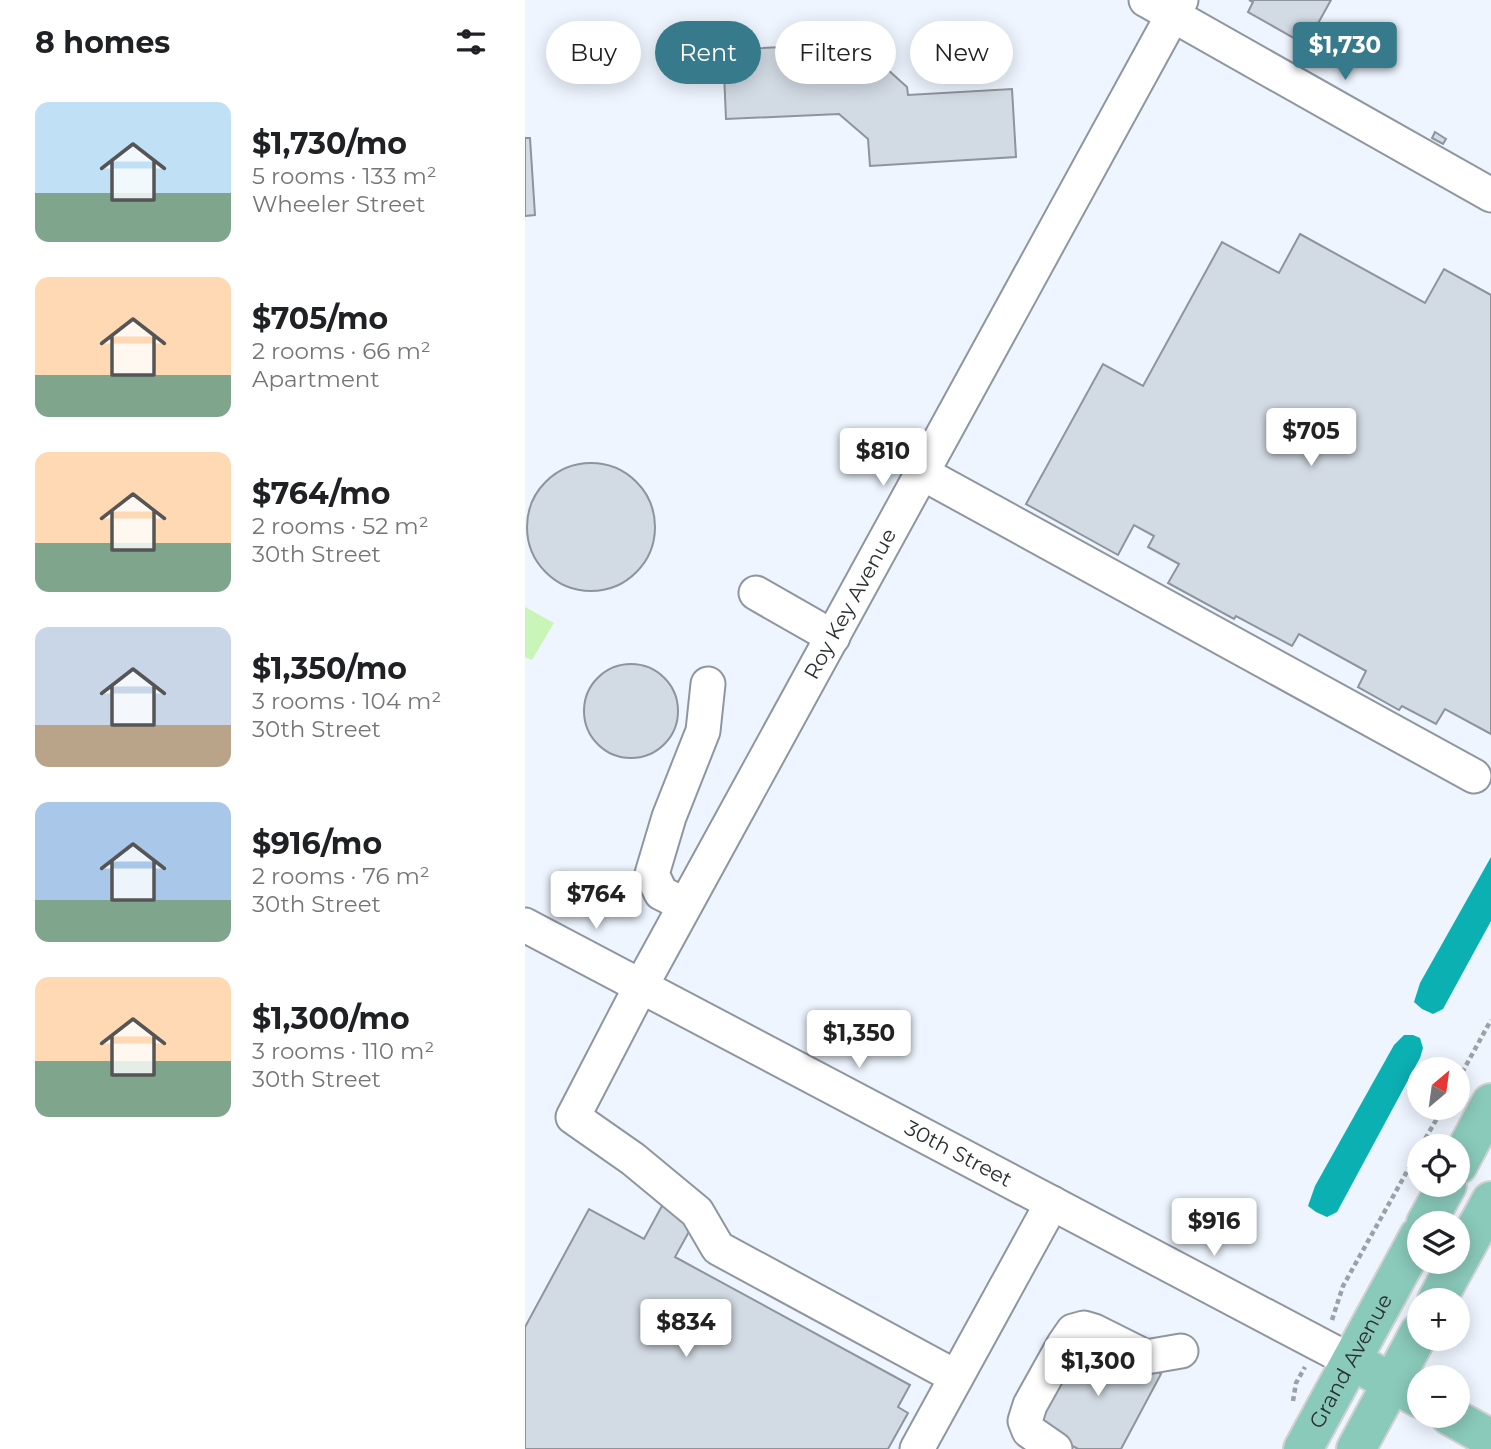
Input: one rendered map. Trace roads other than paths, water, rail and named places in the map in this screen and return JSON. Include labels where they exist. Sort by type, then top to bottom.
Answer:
[{"type":"main road","points":[[1470,1142],[1491,1103]]},
{"type":"main road","points":[[1443,1288],[1491,1200]]},
{"type":"main road","name":"Grand Avenue","points":[[1303,1449],[1407,1258]]},
{"type":"main road","points":[[1356,1449],[1406,1391],[1415,1351]]},
{"type":"main road","name":"30th Street","points":[[1351,1361],[1406,1391]]},
{"type":"main road","points":[[1470,1427],[1491,1439]]},
{"type":"street","points":[[1166,5],[1491,195]]},
{"type":"street","name":"Roy Key Avenue","points":[[957,1377],[718,1248],[697,1212],[633,1159],[573,1117],[641,986],[922,473],[1166,5]]},
{"type":"street","points":[[922,473],[1474,776]]},
{"type":"street","points":[[756,593],[833,637]]},
{"type":"street","points":[[685,905],[661,893],[652,874],[669,817],[703,731],[708,684]]},
{"type":"street","name":"30th Street","points":[[525,925],[1351,1361]]},
{"type":"street","points":[[917,1449],[1052,1203]]},
{"type":"street","points":[[1055,1449],[1028,1431],[1025,1421],[1030,1405],[1073,1331],[1084,1328],[1094,1331],[1146,1357],[1181,1351]]},
{"type":"water","points":[[1491,857],[1491,921],[1443,1009],[1433,1014],[1414,1002],[1420,983]]},
{"type":"water","points":[[1404,1035],[1413,1035],[1420,1038],[1423,1048],[1420,1057],[1407,1057],[1407,1082],[1337,1212],[1327,1217],[1308,1206],[1315,1186],[1394,1045]]}]
